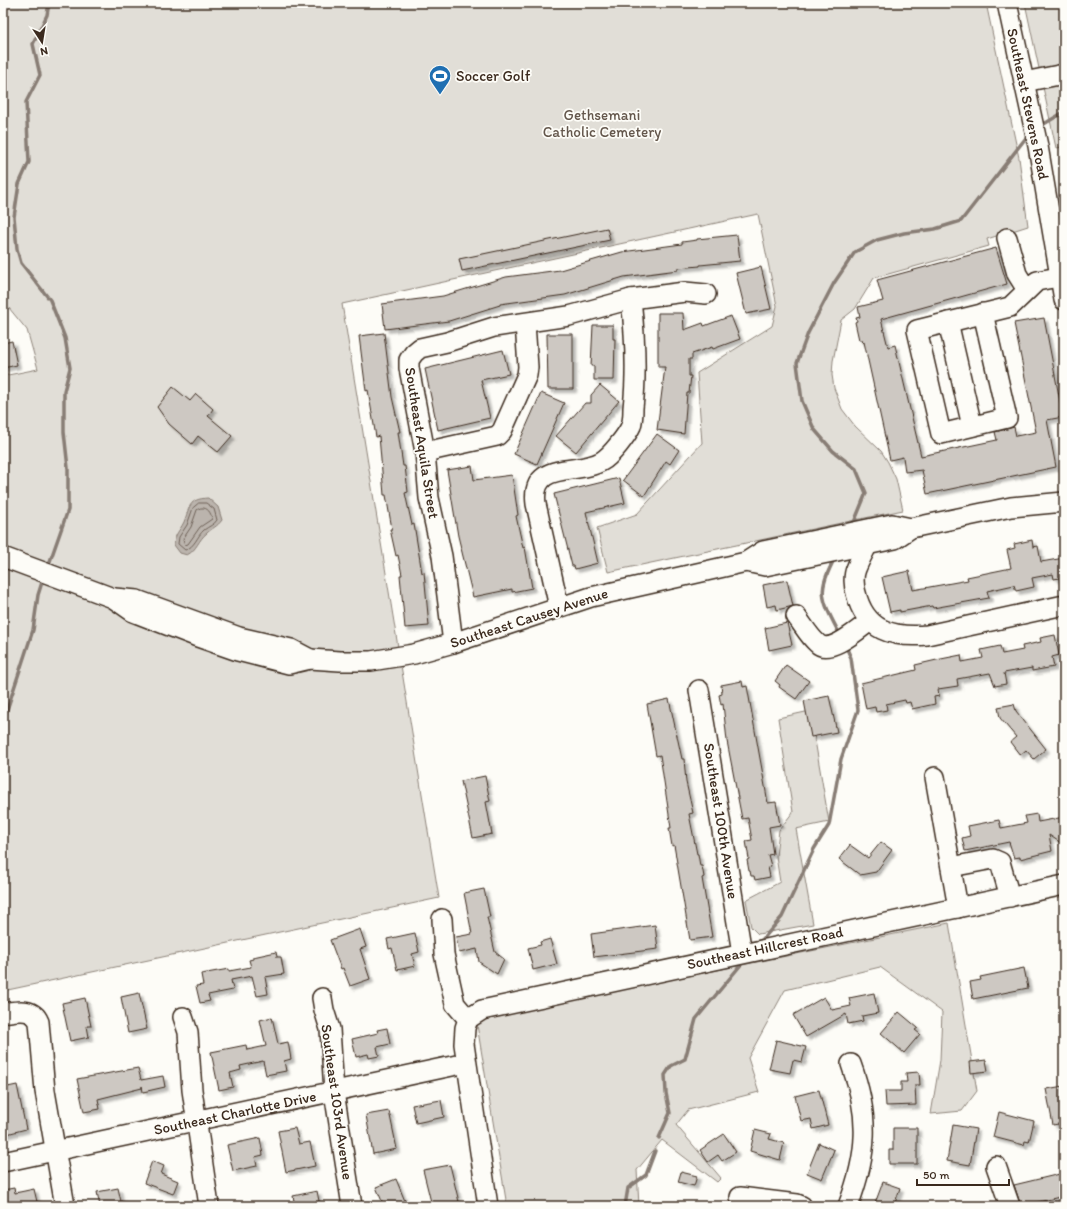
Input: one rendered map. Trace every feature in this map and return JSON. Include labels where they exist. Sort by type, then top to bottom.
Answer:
[{"type":"street","name":"Southeast Stevens Road","points":[[1007,3],[1039,152],[1058,223],[1064,300]]},
{"type":"street","points":[[1024,82],[1064,74]]},
{"type":"street","points":[[1007,238],[1017,274],[1027,290]]},
{"type":"street","points":[[983,313],[1007,418],[941,434],[917,330],[983,313],[1010,307],[1037,281],[1062,276]]},
{"type":"street","name":"Southeast Aquila Street","points":[[453,643],[442,556],[429,498],[425,452],[409,368],[409,360],[414,353],[426,345],[447,342],[494,327],[570,316],[631,299],[685,292],[706,294]]},
{"type":"street","points":[[559,607],[536,504],[536,488],[539,481],[551,474],[603,461],[614,450],[630,426],[636,387],[631,299]]},
{"type":"street","points":[[948,322],[972,426]]},
{"type":"street","points":[[425,452],[490,439],[502,431],[527,375],[528,367],[525,323]]},
{"type":"street","name":"Southeast Causey Avenue","points":[[8,559],[113,598],[133,612],[238,651],[289,664],[310,659],[340,661],[371,660],[414,654],[453,643],[559,607],[622,589],[746,562],[763,551],[813,541],[895,539],[911,528],[1010,507],[1064,502]]},
{"type":"street","points":[[864,540],[855,570],[854,587],[858,602],[863,613],[870,621],[889,633],[908,637],[927,635],[1064,605]]},
{"type":"street","name":"Southeast Causey Avenue","points":[[746,562],[765,566],[802,558],[864,540]]},
{"type":"street","points":[[796,616],[818,645],[826,648],[835,646],[870,621]]},
{"type":"street","name":"Southeast 100th Avenue","points":[[699,690],[742,953]]},
{"type":"street","points":[[935,777],[958,908]]},
{"type":"street","points":[[951,867],[993,859],[1000,862],[1010,897]]},
{"type":"street","name":"Southeast Hillcrest Road","points":[[468,1019],[482,1010],[742,953],[1064,886]]},
{"type":"street","points":[[442,919],[444,954],[455,1004],[468,1019],[465,1028],[464,1044],[466,1063],[488,1206]]},
{"type":"street","name":"Southeast 103rd Avenue","points":[[322,998],[330,1029],[334,1092],[352,1206]]},
{"type":"street","points":[[3,1013],[23,1011],[32,1012],[37,1017],[39,1022],[45,1091],[65,1206]]},
{"type":"street","points":[[183,1017],[188,1032],[192,1090],[209,1206]]},
{"type":"street","name":"Southeast Charlotte Drive","points":[[3,1162],[55,1150],[197,1122],[466,1063]]},
{"type":"street","points":[[848,1206],[859,1177],[864,1155],[865,1131],[862,1101],[851,1064]]},
{"type":"street","points":[[996,1166],[1010,1206]]},
{"type":"street","points":[[740,1197],[797,1204],[802,1206]]},
{"type":"green space","name":"Gethsemani Catholic Cemetery","points":[[3,3],[986,3],[1019,158],[1028,226],[987,239],[989,246],[874,278],[855,309],[841,320],[833,361],[832,375],[834,388],[842,409],[855,426],[881,451],[888,462],[896,479],[903,510],[608,572],[597,528],[637,514],[702,443],[697,373],[772,326],[777,306],[758,214],[342,304],[439,898],[3,991],[3,376],[38,369],[27,330],[9,308],[3,308]]},
{"type":"green space","points":[[1025,3],[1064,3],[1064,147],[1056,148]]},
{"type":"green space","points":[[810,711],[829,822],[796,829],[813,924],[758,934],[751,927],[746,900],[780,882],[776,856],[779,830],[793,812],[778,718]]},
{"type":"green space","points":[[949,923],[977,1091],[962,1111],[931,1114],[940,1060],[942,1012],[880,967],[785,990],[748,1058],[759,1092],[688,1110],[676,1125],[721,1178],[717,1182],[662,1140],[637,1170],[639,1206],[507,1206],[476,1019]]},
{"type":"water","points":[[208,498],[218,507],[222,520],[204,536],[190,553],[187,555],[180,553],[174,545],[176,535],[184,522],[189,508],[193,502]]},
{"type":"building","points":[[607,228],[610,240],[462,271],[459,259]]},
{"type":"building","points":[[737,235],[740,261],[678,268],[678,270],[624,277],[565,295],[500,304],[449,321],[385,329],[382,304],[443,296],[506,277],[560,270],[622,252],[682,244],[682,242],[697,239]]},
{"type":"building","points":[[996,248],[1007,284],[881,319],[888,347],[895,345],[921,456],[997,440],[995,432],[1014,427],[1016,436],[1036,432],[1014,323],[1044,318],[1063,417],[1047,420],[1056,467],[927,494],[922,470],[905,472],[903,457],[890,460],[864,342],[863,343],[862,340],[859,340],[855,322],[857,321],[856,318],[860,317],[858,307],[883,301],[877,280]]},
{"type":"building","points":[[761,267],[771,309],[746,314],[736,273]]},
{"type":"building","points":[[658,313],[683,313],[684,330],[703,323],[704,326],[731,316],[740,339],[713,349],[712,347],[692,354],[692,359],[689,359],[689,376],[691,376],[689,393],[687,393],[684,434],[657,430],[665,367],[658,367]]},
{"type":"building","points":[[593,325],[613,325],[613,339],[615,339],[614,380],[594,380],[594,366],[591,366]]},
{"type":"building","points":[[384,333],[392,397],[400,432],[398,432],[403,466],[405,466],[408,492],[405,493],[412,525],[414,524],[422,573],[424,572],[429,626],[405,628],[400,575],[402,575],[390,529],[392,529],[386,495],[384,495],[379,436],[376,437],[368,390],[366,391],[359,336]]},
{"type":"building","points":[[547,334],[573,334],[573,389],[548,389]]},
{"type":"building","points":[[12,341],[17,365],[3,368],[3,343]]},
{"type":"building","points":[[503,350],[509,374],[481,380],[490,418],[438,430],[425,369]]},
{"type":"building","points":[[600,385],[619,401],[576,452],[556,436],[585,403],[591,403],[591,395]]},
{"type":"building","points":[[173,387],[190,401],[196,394],[213,409],[208,416],[232,436],[218,452],[198,436],[192,444],[169,424],[157,407]]},
{"type":"building","points":[[541,393],[564,403],[537,464],[514,454]]},
{"type":"building","points":[[657,434],[679,450],[670,464],[666,461],[644,496],[623,480]]},
{"type":"building","points":[[472,466],[474,480],[512,475],[518,515],[516,516],[523,548],[525,547],[532,588],[512,592],[512,589],[473,597],[458,536],[447,470]]},
{"type":"building","points":[[619,478],[625,503],[586,512],[598,563],[575,569],[574,566],[572,566],[554,494]]},
{"type":"building","points":[[1032,540],[1033,547],[1038,546],[1041,562],[1064,558],[1064,577],[1054,579],[1053,574],[1032,578],[1034,587],[1016,591],[1014,585],[987,591],[989,598],[933,608],[932,606],[900,612],[900,610],[890,612],[882,577],[909,571],[913,590],[968,580],[967,577],[1011,568],[1007,550],[1015,548],[1014,544]]},
{"type":"building","points":[[787,580],[793,606],[777,610],[776,605],[767,607],[763,585]]},
{"type":"building","points":[[787,623],[792,645],[769,650],[765,628]]},
{"type":"building","points":[[1055,635],[1059,655],[1052,657],[1054,667],[1032,671],[1032,668],[1004,673],[1006,684],[995,686],[990,673],[957,679],[958,686],[938,689],[939,696],[934,697],[935,704],[912,709],[910,702],[906,703],[905,700],[886,704],[887,710],[876,712],[875,707],[866,709],[861,683],[916,670],[915,665],[941,659],[961,655],[962,662],[983,658],[981,650],[1000,646],[1002,654],[1023,650],[1022,646],[1041,642],[1040,638]]},
{"type":"building","points":[[786,665],[809,681],[796,699],[779,687],[780,685],[775,681]]},
{"type":"building","points":[[742,681],[743,687],[747,686],[768,803],[776,802],[780,825],[769,827],[773,854],[768,855],[771,866],[768,867],[770,877],[755,880],[754,876],[751,876],[749,871],[747,860],[749,859],[746,841],[752,840],[748,818],[742,819],[727,741],[723,704],[721,705],[719,695],[722,694],[721,685]]},
{"type":"building","points":[[829,696],[837,732],[811,737],[804,701]]},
{"type":"building","points":[[669,699],[682,759],[684,759],[686,782],[693,813],[689,814],[700,866],[702,866],[704,877],[702,878],[712,937],[690,940],[674,845],[672,846],[669,828],[671,828],[660,755],[656,756],[647,704]]},
{"type":"building","points":[[1014,704],[1016,711],[1046,749],[1034,759],[1026,750],[1020,755],[1010,742],[1016,737],[1000,718],[998,707]]},
{"type":"building","points":[[485,776],[490,801],[486,802],[492,834],[473,838],[461,781]]},
{"type":"building","points":[[1037,814],[1038,822],[1064,817],[1064,845],[1049,835],[1052,851],[1020,859],[1020,857],[1014,858],[1009,842],[965,851],[962,838],[970,836],[968,826],[999,820],[1001,828],[1027,823],[1025,816]]},
{"type":"building","points":[[881,842],[892,850],[876,872],[860,875],[839,859],[850,845],[868,858]]},
{"type":"building","points":[[484,889],[490,917],[487,917],[495,952],[504,959],[497,974],[479,962],[477,949],[459,953],[456,937],[472,934],[464,893]]},
{"type":"building","points":[[655,925],[658,949],[594,957],[591,934]]},
{"type":"building","points":[[360,929],[366,947],[360,949],[370,979],[350,986],[343,968],[341,969],[330,940]]},
{"type":"building","points":[[415,933],[419,952],[412,954],[415,966],[397,970],[392,948],[389,949],[387,939]]},
{"type":"building","points":[[550,939],[557,964],[533,970],[528,948],[541,945],[540,942]]},
{"type":"building","points":[[276,952],[277,957],[281,957],[284,974],[265,977],[268,994],[257,996],[252,976],[231,980],[233,990],[208,995],[210,1001],[200,1003],[196,986],[203,985],[201,974],[251,967],[249,960],[253,959],[253,957]]},
{"type":"building","points":[[1024,968],[1028,988],[973,999],[970,982],[981,980],[980,977]]},
{"type":"building","points":[[139,993],[147,1029],[128,1033],[121,997]]},
{"type":"building","points":[[874,993],[878,1013],[862,1016],[863,1021],[848,1024],[846,1014],[806,1037],[793,1015],[824,997],[832,1010],[851,1006],[849,998]]},
{"type":"building","points":[[85,998],[91,1026],[87,1026],[89,1037],[70,1041],[62,1003]]},
{"type":"building","points":[[899,1012],[918,1028],[915,1030],[920,1034],[904,1053],[881,1033]]},
{"type":"building","points":[[272,1017],[278,1044],[288,1042],[291,1059],[284,1061],[286,1071],[266,1075],[263,1061],[240,1066],[241,1070],[230,1073],[233,1087],[219,1090],[211,1052],[246,1045],[247,1050],[266,1046],[260,1020]]},
{"type":"building","points":[[387,1028],[390,1044],[377,1047],[379,1056],[369,1058],[368,1054],[356,1057],[352,1039],[378,1033],[377,1030]]},
{"type":"building","points":[[776,1040],[806,1047],[802,1062],[793,1060],[790,1073],[769,1069]]},
{"type":"building","points":[[986,1060],[988,1071],[971,1073],[970,1062]]},
{"type":"building","points":[[138,1068],[141,1080],[163,1076],[165,1087],[143,1092],[142,1086],[142,1088],[98,1099],[100,1109],[84,1112],[77,1079]]},
{"type":"building","points":[[919,1072],[920,1085],[915,1085],[916,1105],[886,1106],[885,1091],[901,1091],[901,1082],[907,1082],[906,1073]]},
{"type":"building","points":[[17,1085],[26,1129],[3,1135],[3,1088]]},
{"type":"building","points":[[1064,1086],[1064,1123],[1053,1125],[1046,1089]]},
{"type":"building","points":[[819,1090],[828,1125],[813,1129],[811,1119],[801,1121],[795,1096]]},
{"type":"building","points":[[441,1100],[444,1117],[416,1123],[412,1105]]},
{"type":"building","points":[[389,1111],[397,1149],[373,1154],[366,1115]]},
{"type":"building","points":[[999,1112],[1034,1121],[1029,1142],[1025,1141],[1024,1145],[993,1137]]},
{"type":"building","points":[[953,1125],[976,1129],[970,1165],[947,1161]]},
{"type":"building","points":[[295,1128],[299,1144],[310,1142],[315,1166],[286,1172],[278,1131]]},
{"type":"building","points":[[893,1128],[917,1128],[917,1164],[889,1164],[889,1150],[893,1150]]},
{"type":"building","points":[[755,1130],[771,1134],[769,1139],[784,1143],[780,1160],[750,1151]]},
{"type":"building","points":[[724,1134],[736,1152],[722,1161],[718,1155],[708,1162],[700,1150]]},
{"type":"building","points":[[260,1138],[263,1155],[255,1157],[257,1166],[233,1171],[227,1145]]},
{"type":"building","points":[[819,1143],[834,1150],[822,1179],[807,1173]]},
{"type":"building","points":[[152,1161],[164,1166],[161,1174],[178,1181],[173,1194],[144,1183]]},
{"type":"building","points":[[450,1165],[459,1202],[452,1203],[453,1206],[432,1206],[423,1170]]},
{"type":"building","points":[[681,1172],[697,1176],[694,1186],[678,1182]]},
{"type":"building","points":[[1064,1173],[1064,1196],[1021,1206],[1014,1185]]},
{"type":"building","points":[[396,1179],[407,1206],[384,1206],[376,1187]]},
{"type":"building","points":[[883,1182],[900,1188],[894,1206],[874,1206]]},
{"type":"building","points":[[14,1188],[15,1193],[34,1189],[38,1206],[3,1206],[3,1190]]},
{"type":"building","points":[[118,1188],[122,1206],[100,1206],[97,1192]]},
{"type":"building","points":[[317,1191],[320,1206],[295,1206],[293,1196]]},
{"type":"waterway","points":[[48,567],[68,510],[68,468],[64,432],[64,391],[70,368],[65,338],[50,300],[21,263],[17,249],[14,217],[19,184],[29,162],[26,102],[40,75],[33,44],[47,15],[49,3]]},
{"type":"waterway","points":[[1044,124],[1064,112]]},
{"type":"waterway","points":[[853,525],[866,493],[856,469],[833,451],[814,429],[802,401],[797,363],[808,333],[834,283],[855,252],[877,240],[904,233],[935,229],[961,221],[1025,139]]},
{"type":"waterway","points":[[835,558],[825,579],[823,594],[828,610],[838,631]]},
{"type":"waterway","points":[[3,722],[33,630],[38,595],[43,579]]},
{"type":"waterway","points":[[762,940],[782,917],[814,849],[829,825],[841,759],[858,710],[851,658],[847,649]]},
{"type":"waterway","points":[[659,1138],[670,1113],[666,1093],[665,1075],[671,1066],[685,1059],[696,1019],[744,961]]},
{"type":"waterway","points":[[625,1206],[628,1188],[646,1175],[655,1151]]},
{"type":"place","name":"Soccer Golf","points":[[440,96]]}]
